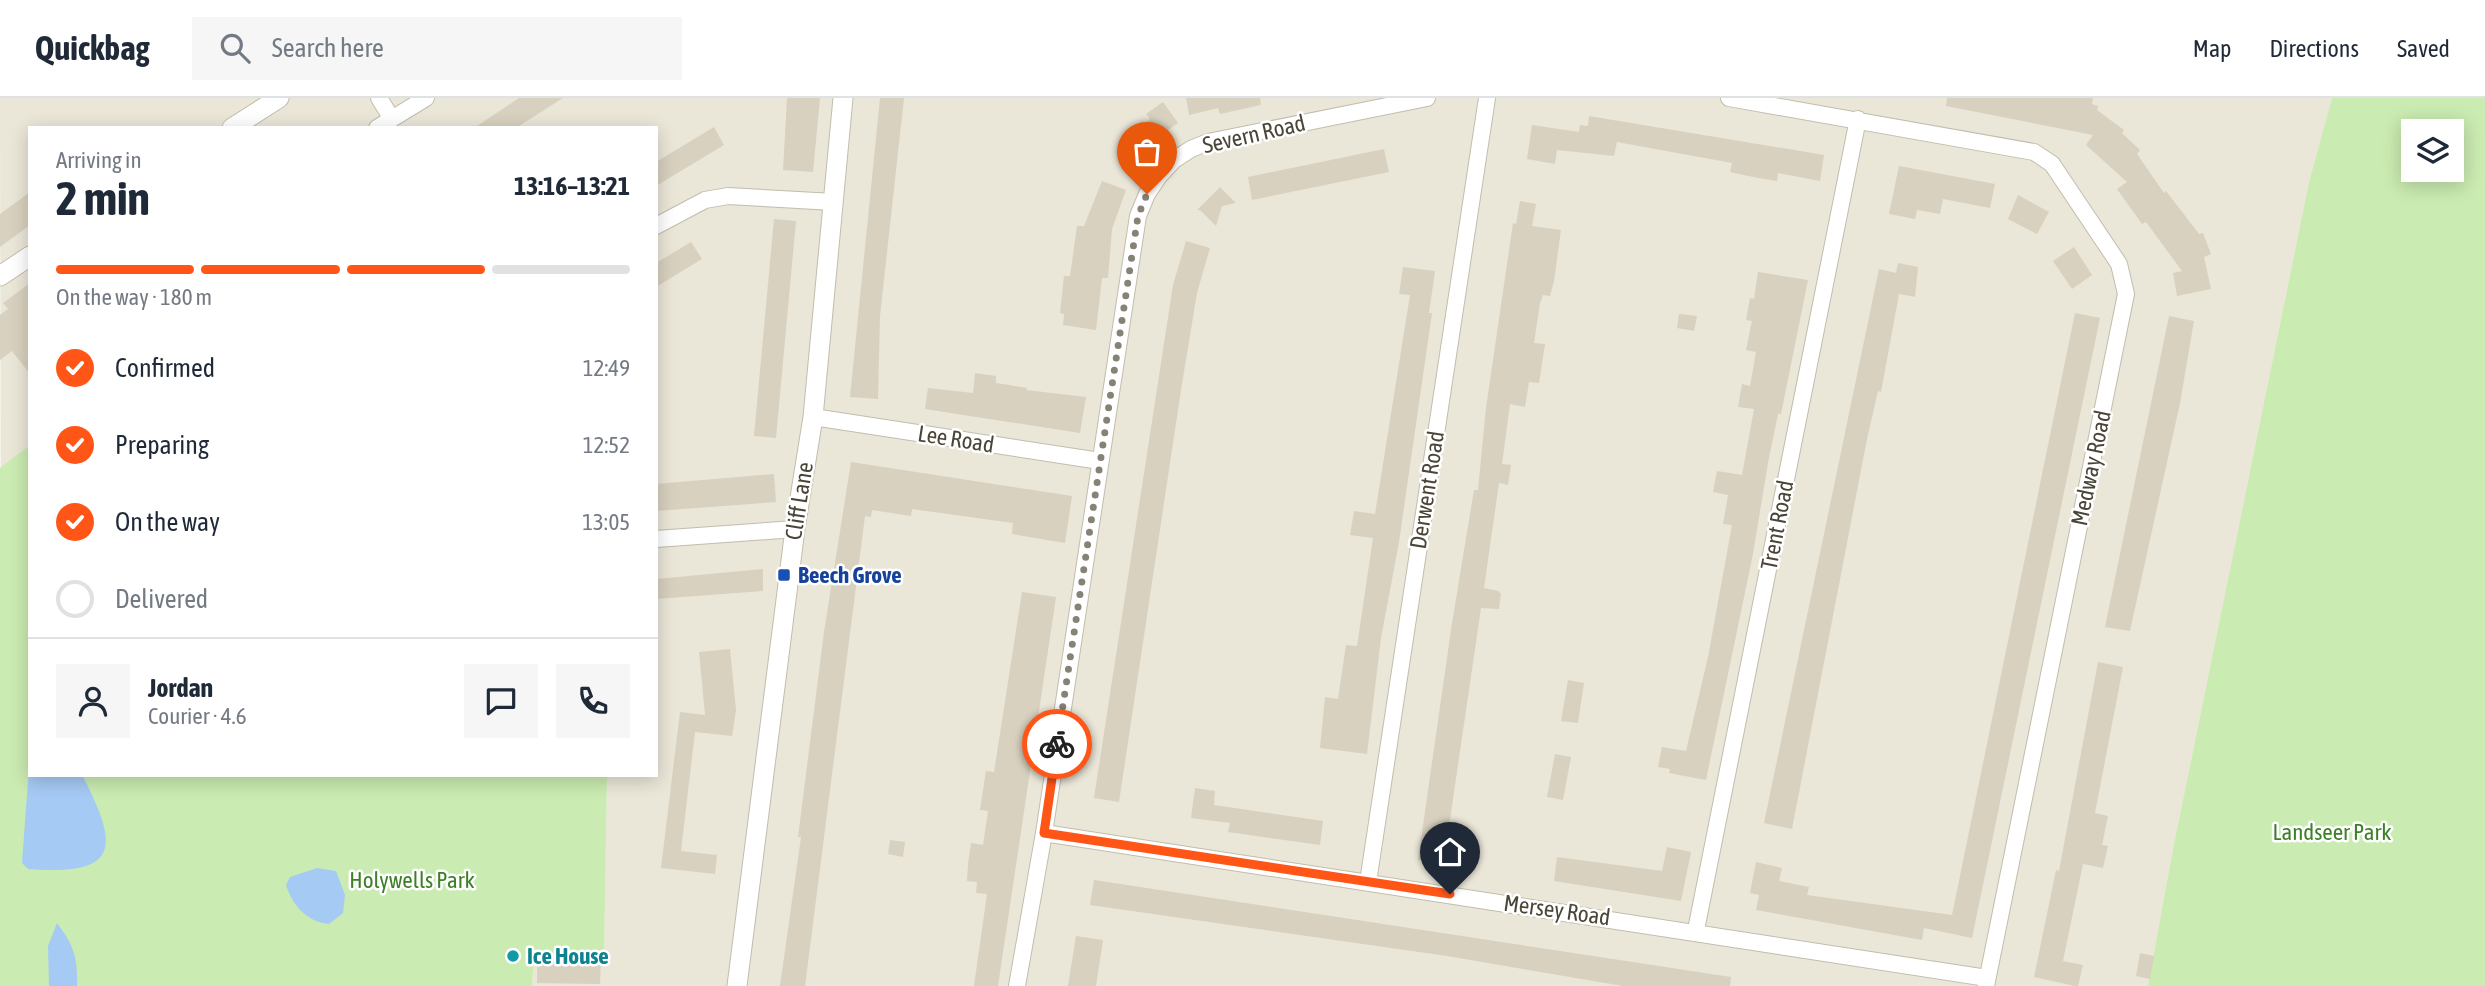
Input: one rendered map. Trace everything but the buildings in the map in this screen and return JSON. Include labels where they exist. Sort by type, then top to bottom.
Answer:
[{"type":"street","points":[[235,126],[279,98]]},
{"type":"street","points":[[379,98],[385,123],[426,98]]},
{"type":"street","name":"Cliff Lane","points":[[737,986],[794,529],[813,417],[843,98]]},
{"type":"street","name":"Severn Road","points":[[1017,986],[1044,833],[1138,216],[1147,194],[1174,160],[1208,142],[1427,98]]},
{"type":"street","name":"Derwent Road","points":[[1368,883],[1487,98]]},
{"type":"street","points":[[1729,98],[1858,119]]},
{"type":"street","name":"Trent Road","points":[[1696,930],[1858,119]]},
{"type":"street","name":"Medway Road","points":[[1858,119],[2034,152],[2052,164],[2119,264],[2125,280],[2126,294],[1986,982]]},
{"type":"street","points":[[658,225],[705,200],[728,197],[834,202]]},
{"type":"street","points":[[0,276],[28,257]]},
{"type":"street","name":"Lee Road","points":[[813,417],[1100,460]]},
{"type":"street","points":[[658,539],[794,529]]},
{"type":"street","name":"Mersey Road","points":[[1044,833],[1696,930],[1986,982]]},
{"type":"shaded area","points":[[0,98],[2332,98],[2309,182],[2172,854],[2148,986],[532,986],[534,954],[604,953],[607,777],[658,777],[658,126],[28,126],[28,447],[1,469]]},
{"type":"green space","name":"Landseer Park","points":[[2332,98],[2485,98],[2485,986],[2148,986],[2172,854],[2309,182]]},
{"type":"green space","name":"Holywells Park","points":[[28,447],[28,777],[607,777],[604,953],[534,954],[532,986],[0,986],[0,468]]},
{"type":"water","points":[[28,777],[83,777],[103,822],[106,839],[103,852],[95,862],[80,868],[28,869],[22,863]]},
{"type":"water","points":[[317,868],[336,871],[345,895],[343,913],[329,924],[314,920],[301,911],[286,885],[290,877]]},
{"type":"water","points":[[57,923],[74,953],[77,986],[49,986],[48,946]]},
{"type":"way so far","points":[[1057,744],[1138,216],[1147,194]]},
{"type":"place","name":"Beech Grove","points":[[784,575]]},
{"type":"place","name":"Ice House","points":[[513,956]]},
{"type":"route","points":[[1057,744],[1044,833],[1450,894]]}]
